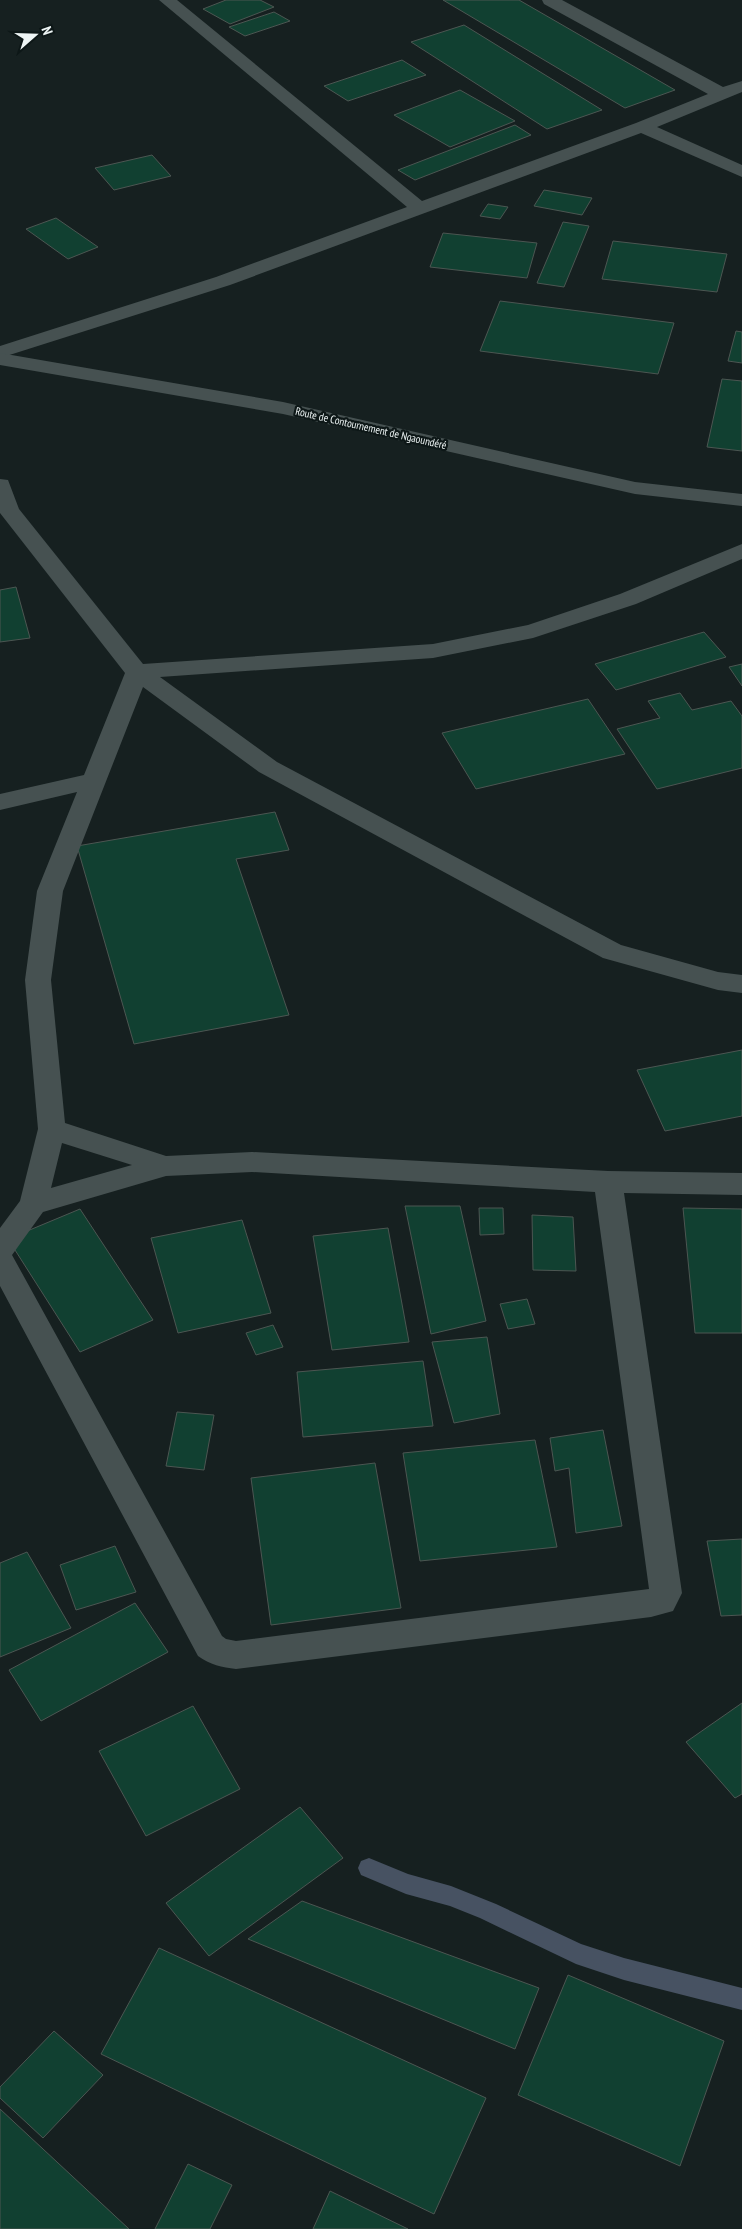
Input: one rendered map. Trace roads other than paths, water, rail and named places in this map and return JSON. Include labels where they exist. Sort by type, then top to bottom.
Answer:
[{"type":"street","points":[[168,0],[420,209]]},
{"type":"street","points":[[550,0],[724,94]]},
{"type":"street","points":[[0,352],[223,281],[642,127],[742,86]]},
{"type":"street","points":[[642,127],[742,172]]},
{"type":"street","name":"Route de Contournement de Ngaoundéré","points":[[0,359],[283,408],[635,488],[742,500]]},
{"type":"street","points":[[0,484],[5,510],[138,672],[268,767],[612,952],[718,981],[742,984]]},
{"type":"street","points":[[138,672],[433,651],[524,633],[628,599],[742,551]]},
{"type":"street","points":[[0,1250],[33,1204],[52,1129],[38,980],[50,891],[138,672]]},
{"type":"street","points":[[0,802],[95,780]]},
{"type":"street","points":[[52,1129],[166,1166]]},
{"type":"street","points":[[33,1204],[166,1166],[252,1162],[608,1182],[742,1184]]},
{"type":"street","points":[[0,1259],[210,1646],[218,1652],[236,1655],[612,1608],[662,1601],[666,1593],[608,1182]]},
{"type":"waterway","points":[[369,1868],[406,1884],[451,1896],[488,1911],[576,1953],[624,1969],[742,1999]]}]
